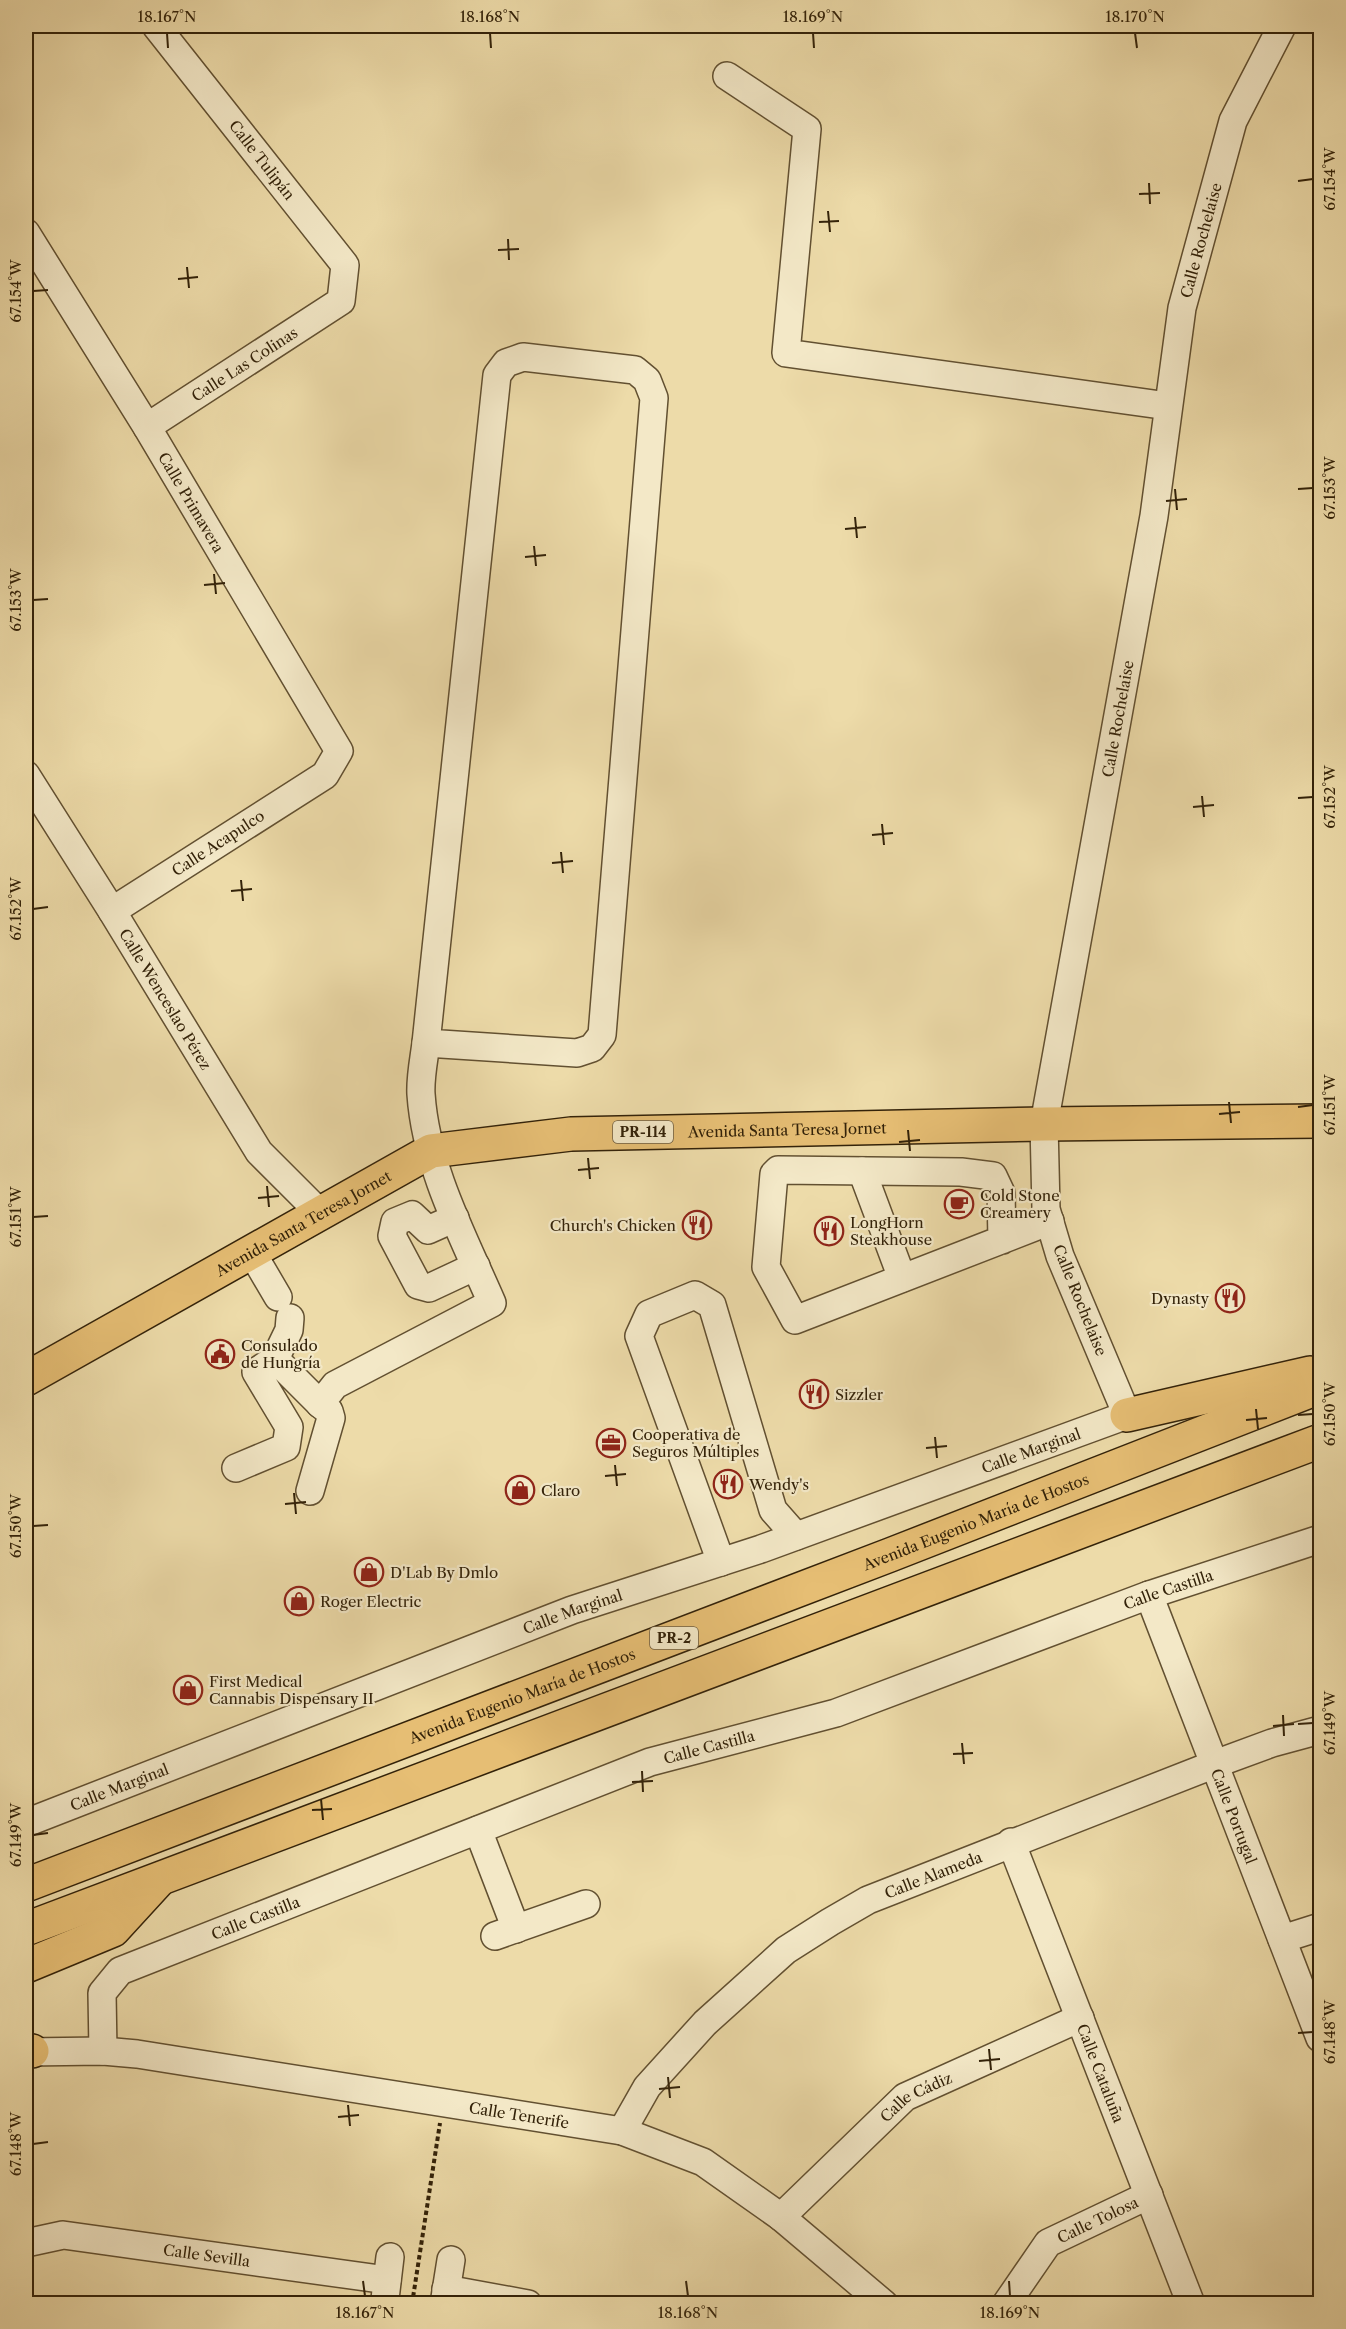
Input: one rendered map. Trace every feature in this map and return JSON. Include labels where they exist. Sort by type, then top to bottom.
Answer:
[{"type":"main road","name":"Avenida Santa Teresa Jornet","points":[[26,1379],[431,1151],[571,1134],[1320,1121]]},
{"type":"main road","points":[[1126,1415],[1320,1371]]},
{"type":"main road","name":"Avenida Eugenio María de Hostos","points":[[26,1885],[890,1555],[1320,1387]]},
{"type":"main road","points":[[26,1929],[1320,1441]]},
{"type":"main road","points":[[26,1966],[113,1930],[160,1878]]},
{"type":"street","name":"Calle Tulipán","points":[[156,26],[345,265],[341,301]]},
{"type":"street","name":"Calle Rochelaise","points":[[1126,1415],[1060,1256],[1046,1209],[1044,1124],[1154,516],[1182,308],[1233,121],[1282,26]]},
{"type":"street","points":[[727,76],[807,129],[786,353],[1168,406]]},
{"type":"street","name":"Calle Primavera","points":[[26,233],[147,427],[339,751],[325,775]]},
{"type":"street","name":"Calle Las Colinas","points":[[147,427],[341,301]]},
{"type":"street","points":[[320,1404],[335,1385],[492,1303],[441,1185],[431,1151],[420,1091],[497,375],[506,363],[523,357],[635,370],[646,380],[654,398],[602,1035],[592,1048],[577,1053],[426,1043]]},
{"type":"street","name":"Calle Wenceslao Pérez","points":[[26,775],[259,1152],[319,1212]]},
{"type":"street","name":"Calle Acapulco","points":[[112,911],[325,775]]},
{"type":"street","points":[[1002,1240],[1000,1193],[993,1176],[961,1172],[778,1170],[774,1174],[766,1267],[795,1320],[902,1278],[1002,1240],[1050,1221]]},
{"type":"street","points":[[862,1171],[902,1278]]},
{"type":"street","points":[[455,1218],[428,1230],[412,1215],[395,1222],[392,1236],[418,1285],[429,1288],[476,1266]]},
{"type":"street","points":[[236,1468],[286,1447],[288,1426],[256,1372],[274,1359],[289,1330],[284,1307],[250,1251]]},
{"type":"street","points":[[721,1562],[639,1336],[649,1314],[694,1295],[712,1305],[772,1510],[796,1536]]},
{"type":"street","points":[[274,1359],[329,1411],[331,1418],[310,1491]]},
{"type":"street","name":"Calle Marginal","points":[[26,1823],[572,1610],[796,1536],[1126,1415]]},
{"type":"street","name":"Calle Castilla","points":[[104,2051],[102,1993],[120,1971],[650,1762],[836,1713],[1149,1595],[1320,1539]]},
{"type":"street","name":"Calle Portugal","points":[[1149,1595],[1320,2038]]},
{"type":"street","name":"Calle Alameda","points":[[622,2131],[647,2087],[705,2023],[786,1950],[868,1900],[1011,1842],[1215,1764],[1272,1743],[1320,1730]]},
{"type":"street","points":[[477,1830],[505,1933],[586,1904]]},
{"type":"street","name":"Calle Cataluña","points":[[1011,1842],[1191,2304]]},
{"type":"street","points":[[1282,1940],[1320,1927]]},
{"type":"street","name":"Calle Cádiz","points":[[781,2217],[905,2097],[1080,2018]]},
{"type":"street","points":[[28,2051],[104,2051]]},
{"type":"street","name":"Calle Tenerife","points":[[104,2051],[622,2131],[703,2162],[781,2217],[884,2304]]},
{"type":"street","name":"Calle Tolosa","points":[[1006,2304],[1047,2243],[1149,2195]]},
{"type":"street","name":"Calle Sevilla","points":[[26,2243],[63,2235],[388,2278]]},
{"type":"street","points":[[451,2260],[445,2296],[528,2304]]},
{"type":"path","points":[[412,2304],[443,2104]]},
{"type":"place","name":"Cold Stone Creamery","points":[[959,1204]]},
{"type":"place","name":"Church's Chicken","points":[[697,1225]]},
{"type":"place","name":"LongHorn Steakhouse","points":[[829,1231]]},
{"type":"place","name":"Dynasty","points":[[1230,1298]]},
{"type":"place","name":"Consulado de Hungría","points":[[220,1354]]},
{"type":"place","name":"Sizzler","points":[[814,1394]]},
{"type":"place","name":"Cooperativa de Seguros Múltiples","points":[[611,1443]]},
{"type":"place","name":"Wendy's","points":[[728,1484]]},
{"type":"place","name":"Claro","points":[[520,1490]]},
{"type":"place","name":"D'Lab By Dmlo","points":[[369,1572]]},
{"type":"place","name":"Roger Electric","points":[[299,1601]]},
{"type":"place","name":"First Medical Cannabis Dispensary II","points":[[188,1690]]}]
